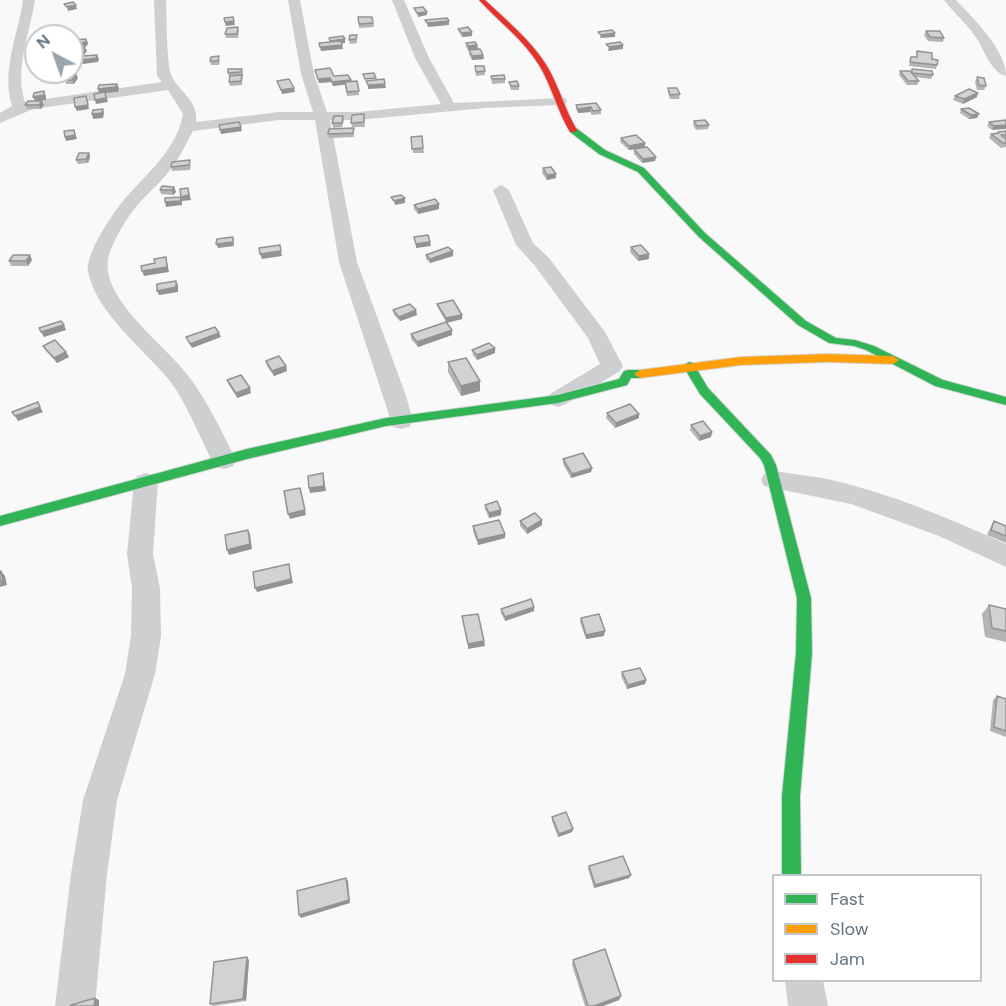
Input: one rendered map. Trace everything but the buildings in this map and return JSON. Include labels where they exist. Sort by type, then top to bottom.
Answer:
[{"type":"street","points":[[20,107],[17,101],[14,72],[29,0]]},
{"type":"street","points":[[160,0],[165,59],[164,76],[187,105],[190,114],[188,127],[164,168],[134,198],[118,220],[100,254],[97,270],[105,290],[119,311],[178,377],[224,460]]},
{"type":"street","points":[[294,0],[312,88],[322,116],[348,262],[401,421]]},
{"type":"street","points":[[398,0],[422,58],[450,108]]},
{"type":"street","points":[[482,0],[538,57],[560,101],[563,115],[574,131],[602,152],[641,170],[726,257],[802,323],[833,341],[864,346],[939,383],[1006,400]]},
{"type":"street","points":[[950,0],[981,35],[994,58],[1006,72]]},
{"type":"street","points":[[981,35],[997,39]]},
{"type":"street","points":[[0,119],[20,107],[170,85]]},
{"type":"street","points":[[188,127],[279,116],[358,116],[560,101]]},
{"type":"street","points":[[501,190],[525,245],[542,262],[598,337],[612,366],[558,399]]},
{"type":"street","points":[[0,521],[224,460],[401,421],[558,399],[624,382],[628,374],[651,374],[719,362],[836,357],[893,360]]},
{"type":"street","points":[[689,366],[704,391],[765,454],[804,598],[804,653],[791,796],[792,874]]},
{"type":"street","points":[[773,480],[831,489],[857,496],[948,529],[1006,556]]},
{"type":"street","points":[[75,1006],[89,874],[100,800],[140,674],[146,636],[146,588],[140,554],[146,482]]},
{"type":"street","points":[[804,982],[808,1006]]},
{"type":"traffic: fast","points":[[573,130],[602,152],[641,170],[702,235],[802,323],[833,341],[855,343],[870,348],[939,383],[1006,401]]},
{"type":"traffic: fast","points":[[689,366],[704,391],[765,455],[770,465],[804,598],[804,653],[791,796],[792,874]]},
{"type":"traffic: fast","points":[[0,521],[247,454],[386,422],[558,399],[623,382],[628,374],[640,374]]},
{"type":"traffic: slow","points":[[640,374],[741,361],[828,358],[893,360]]},
{"type":"traffic: jam","points":[[482,0],[519,35],[538,58],[573,130]]}]
